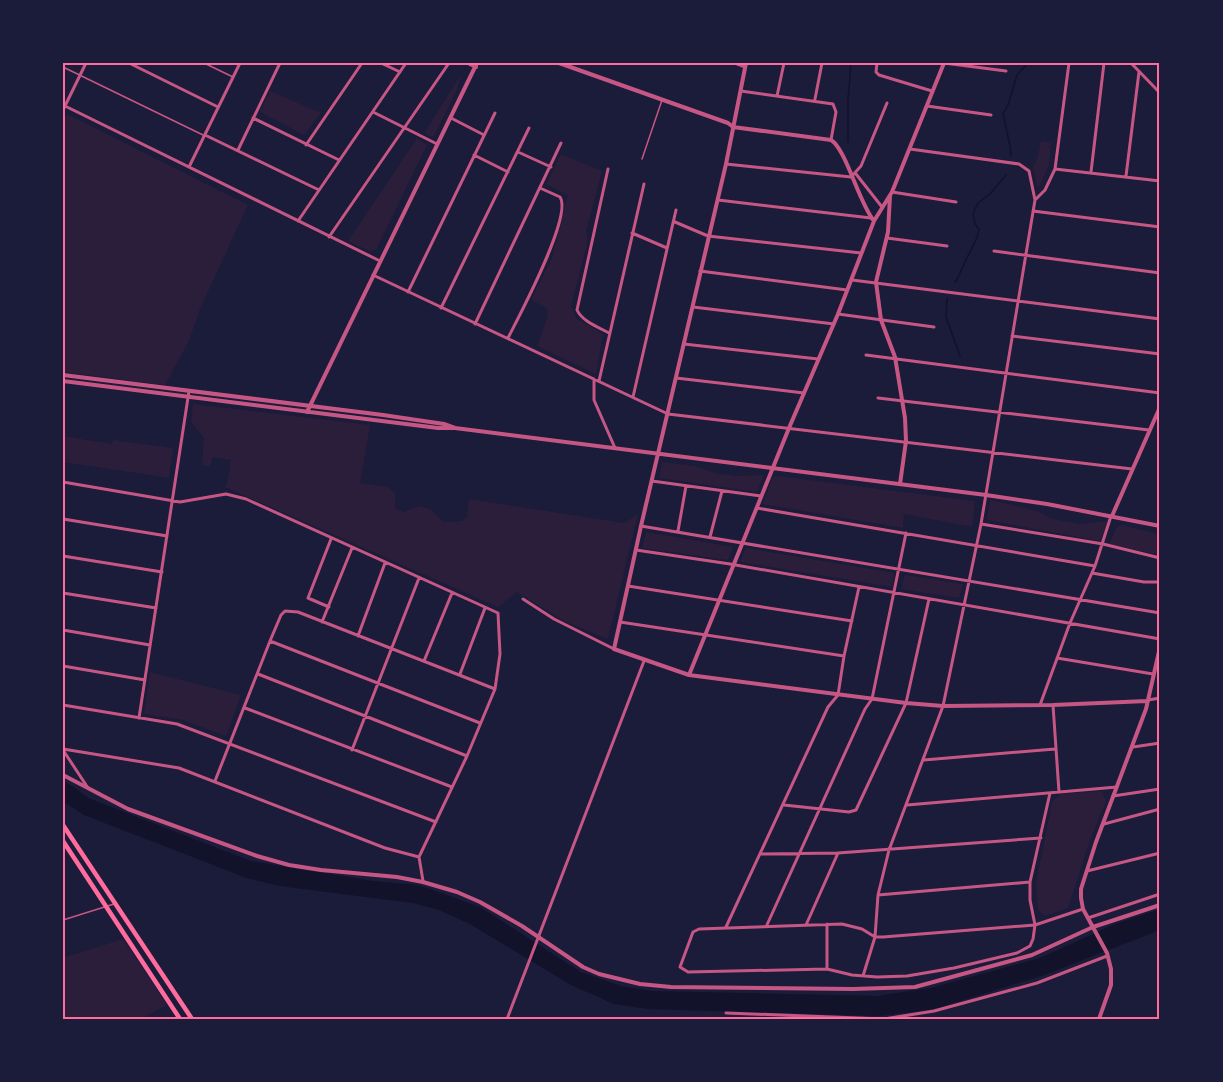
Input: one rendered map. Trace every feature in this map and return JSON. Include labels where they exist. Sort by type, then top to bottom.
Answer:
[{"type":"main road","points":[[63,825],[192,1019]]},
{"type":"main road","points":[[63,842],[180,1019]]},
{"type":"street","points":[[86,63],[64,107],[380,261]]},
{"type":"street","points":[[129,63],[218,107]]},
{"type":"street","points":[[189,167],[240,63]]},
{"type":"street","points":[[306,145],[362,63]]},
{"type":"street","points":[[381,63],[400,72]]},
{"type":"street","points":[[298,221],[406,63]]},
{"type":"street","points":[[328,237],[449,63]]},
{"type":"street","points":[[307,412],[477,65],[468,63]]},
{"type":"street","points":[[559,63],[734,127],[831,140],[840,148],[872,220]]},
{"type":"street","points":[[614,649],[734,127],[746,65],[735,63]]},
{"type":"street","points":[[777,96],[784,63]]},
{"type":"street","points":[[815,100],[822,63]]},
{"type":"street","points":[[877,63],[876,72],[879,75],[932,92]]},
{"type":"street","points":[[689,675],[789,428],[848,290],[872,220],[891,194],[944,63],[1006,71]]},
{"type":"street","points":[[1035,200],[1045,190],[1055,169],[1069,63]]},
{"type":"street","points":[[1091,172],[1104,63]]},
{"type":"street","points":[[1131,63],[1160,93]]},
{"type":"street","points":[[238,150],[278,64]]},
{"type":"street","points":[[1126,176],[1139,72]]},
{"type":"street","points":[[741,91],[830,103],[835,106],[831,140]]},
{"type":"street","points":[[726,164],[851,177],[861,166],[887,103]]},
{"type":"street","points":[[927,106],[991,115]]},
{"type":"street","points":[[373,112],[437,144]]},
{"type":"street","points":[[408,292],[495,113]]},
{"type":"street","points":[[253,118],[339,160]]},
{"type":"street","points":[[450,118],[484,135]]},
{"type":"street","points":[[441,308],[529,128]]},
{"type":"street","points":[[205,135],[319,190]]},
{"type":"street","points":[[475,324],[561,142]]},
{"type":"street","points":[[863,976],[875,937],[878,895],[889,850],[943,706],[981,524],[1035,200],[1029,171],[1019,164],[910,149]]},
{"type":"street","points":[[518,152],[550,167]]},
{"type":"street","points":[[474,155],[507,172]]},
{"type":"street","points":[[608,169],[578,312],[585,319],[610,333]]},
{"type":"street","points":[[1055,169],[1160,180]]},
{"type":"street","points":[[856,174],[882,207]]},
{"type":"street","points":[[599,382],[645,184]]},
{"type":"street","points":[[508,338],[551,249],[562,206],[562,199],[540,188]]},
{"type":"street","points":[[891,194],[956,202]]},
{"type":"street","points":[[891,194],[887,238],[876,282],[881,320],[895,357],[903,401],[906,441],[900,484]]},
{"type":"street","points":[[717,200],[872,220]]},
{"type":"street","points":[[633,397],[676,210]]},
{"type":"street","points":[[1033,211],[1160,227]]},
{"type":"street","points":[[674,222],[708,236],[861,254]]},
{"type":"street","points":[[632,233],[667,249]]},
{"type":"street","points":[[887,238],[947,246]]},
{"type":"street","points":[[994,251],[1160,273]]},
{"type":"street","points":[[700,271],[848,290]]},
{"type":"street","points":[[373,275],[668,414],[1132,469]]},
{"type":"street","points":[[852,280],[1160,319]]},
{"type":"street","points":[[692,307],[834,324]]},
{"type":"street","points":[[838,314],[934,327]]},
{"type":"street","points":[[1012,336],[1160,354]]},
{"type":"street","points":[[684,344],[818,359]]},
{"type":"street","points":[[866,355],[1160,393]]},
{"type":"street","points":[[63,375],[444,424],[455,428],[986,495],[1160,526]]},
{"type":"street","points":[[676,378],[804,393]]},
{"type":"street","points":[[594,379],[594,400],[615,448]]},
{"type":"street","points":[[63,381],[447,429],[455,428]]},
{"type":"street","points":[[139,718],[189,391]]},
{"type":"street","points":[[878,398],[1149,430]]},
{"type":"street","points":[[1040,705],[1070,623],[1095,566],[1112,516],[1160,406]]},
{"type":"street","points":[[652,481],[761,496]]},
{"type":"street","points":[[63,482],[172,501],[188,501],[226,494],[246,499],[498,613],[500,654],[495,689],[467,756],[419,856],[423,882]]},
{"type":"street","points":[[678,532],[686,486]]},
{"type":"street","points":[[710,537],[722,491]]},
{"type":"street","points":[[756,508],[1095,566]]},
{"type":"street","points":[[63,519],[167,536]]},
{"type":"street","points":[[981,524],[1103,544],[1160,558]]},
{"type":"street","points":[[641,526],[1160,613]]},
{"type":"street","points":[[766,927],[865,709],[872,699],[906,533]]},
{"type":"street","points":[[329,607],[308,598],[332,538]]},
{"type":"street","points":[[322,622],[352,548]]},
{"type":"street","points":[[636,550],[1160,639]]},
{"type":"street","points":[[63,556],[162,572]]},
{"type":"street","points":[[358,636],[385,563]]},
{"type":"street","points":[[1092,573],[1144,582],[1160,582]]},
{"type":"street","points":[[352,750],[418,578]]},
{"type":"street","points":[[628,586],[852,621]]},
{"type":"street","points":[[726,927],[828,707],[838,695],[844,656],[860,587]]},
{"type":"street","points":[[424,661],[452,593]]},
{"type":"street","points":[[63,595],[156,608]]},
{"type":"street","points":[[522,599],[554,619],[614,649],[689,675],[838,695],[943,706],[1053,705],[1160,698]]},
{"type":"street","points":[[784,805],[855,812],[906,703],[929,599]]},
{"type":"street","points":[[460,674],[485,608]]},
{"type":"street","points":[[215,782],[270,641],[285,610],[298,612],[495,689]]},
{"type":"street","points":[[619,622],[705,633],[844,656]]},
{"type":"street","points":[[63,630],[150,645]]},
{"type":"street","points":[[270,641],[480,723]]},
{"type":"street","points":[[1099,1019],[1111,985],[1111,969],[1107,955],[1083,909],[1080,898],[1103,824],[1146,709],[1160,647]]},
{"type":"street","points":[[1057,658],[1153,674]]},
{"type":"street","points":[[507,1019],[644,661]]},
{"type":"street","points":[[63,666],[145,680]]},
{"type":"street","points":[[258,674],[467,756]]},
{"type":"street","points":[[63,705],[177,724],[436,822]]},
{"type":"street","points":[[1053,705],[1059,792]]},
{"type":"street","points":[[245,708],[452,787]]},
{"type":"street","points":[[1133,747],[1160,743]]},
{"type":"street","points":[[63,750],[179,768],[399,853],[419,856]]},
{"type":"street","points":[[63,750],[73,767],[84,779],[88,789]]},
{"type":"street","points":[[924,760],[1055,750]]},
{"type":"street","points":[[63,775],[128,809],[278,862],[321,870],[397,877],[423,882],[480,902],[522,926],[569,958],[599,974],[640,984],[671,987],[880,990],[915,987],[1042,952],[1094,928],[1160,905]]},
{"type":"street","points":[[907,805],[1117,787]]},
{"type":"street","points":[[1113,796],[1160,789]]},
{"type":"street","points":[[1050,793],[1030,882],[1030,900],[1035,925],[1032,942],[1017,953],[976,964],[907,976],[863,976],[827,969],[688,972],[681,969],[681,962],[693,932],[702,928],[827,924],[853,926],[875,937],[1035,925],[1083,909]]},
{"type":"street","points":[[1103,824],[1160,809]]},
{"type":"street","points":[[761,854],[838,853],[1041,838]]},
{"type":"street","points":[[806,925],[838,853]]},
{"type":"street","points":[[1087,871],[1160,853]]},
{"type":"street","points":[[878,895],[1030,882]]},
{"type":"street","points":[[1088,918],[1160,894]]},
{"type":"street","points":[[827,924],[827,969]]},
{"type":"street","points":[[726,1013],[884,1019],[934,1011],[1003,993],[1037,983],[1107,955]]},
{"type":"lane","points":[[204,63],[233,77]]},
{"type":"lane","points":[[63,67],[186,128],[205,135]]},
{"type":"lane","points":[[642,159],[662,99]]},
{"type":"lane","points":[[63,920],[116,904]]},
{"type":"shaded area","points":[[461,74],[457,90],[434,136],[429,136],[425,132]]},
{"type":"shaded area","points":[[270,91],[321,113],[304,135],[260,112]]},
{"type":"shaded area","points":[[67,114],[248,205],[200,309],[189,341],[165,385],[63,372],[63,122]]},
{"type":"shaded area","points":[[417,138],[427,145],[376,250],[369,251],[348,241]]},
{"type":"shaded area","points":[[1041,141],[1051,143],[1049,165],[1039,187],[1033,167]]},
{"type":"shaded area","points":[[561,154],[602,171],[586,232],[588,241],[571,306],[577,319],[603,334],[596,374],[537,346],[548,316],[547,308],[531,300],[552,258],[568,195],[546,184]]},
{"type":"shaded area","points":[[193,404],[370,425],[360,483],[388,487],[395,493],[395,508],[403,512],[419,506],[430,509],[444,522],[462,521],[467,517],[469,499],[624,523],[638,514],[608,639],[564,621],[517,592],[498,607],[225,487],[231,460],[213,457],[210,467],[202,465],[204,438],[191,422]]},
{"type":"shaded area","points":[[63,436],[112,444],[113,440],[173,448],[169,478],[63,462]]},
{"type":"shaded area","points":[[662,462],[695,466],[714,473],[737,476],[764,475],[757,492],[659,478]]},
{"type":"shaded area","points":[[773,477],[975,501],[972,527],[904,514],[903,528],[762,504]]},
{"type":"shaded area","points":[[990,500],[1037,511],[1053,519],[1079,524],[1108,521],[1100,541],[987,520]]},
{"type":"shaded area","points":[[1120,525],[1160,534],[1160,555],[1109,544]]},
{"type":"shaded area","points":[[646,532],[733,547],[728,560],[642,548]]},
{"type":"shaded area","points":[[746,548],[894,573],[892,587],[740,562]]},
{"type":"shaded area","points":[[905,575],[963,584],[959,598],[901,589]]},
{"type":"shaded area","points":[[150,672],[241,695],[226,736],[183,720],[144,714]]},
{"type":"shaded area","points":[[63,781],[88,798],[251,861],[373,881],[418,885],[444,894],[480,907],[581,972],[621,986],[651,991],[877,996],[931,988],[1040,958],[1115,924],[1160,909],[1160,930],[1044,975],[935,1009],[878,1016],[648,1009],[614,1004],[571,985],[470,924],[439,910],[413,903],[280,886],[247,878],[84,815],[63,803]]},
{"type":"shaded area","points":[[1102,791],[1106,801],[1089,843],[1068,908],[1045,916],[1038,910],[1036,883],[1052,802],[1061,794]]},
{"type":"shaded area","points":[[123,939],[167,1005],[141,1019],[63,1019],[63,958]]},
{"type":"waterway","points":[[848,142],[851,63]]},
{"type":"waterway","points":[[1011,156],[1003,114],[1017,75],[1028,63]]},
{"type":"waterway","points":[[955,282],[978,236],[979,229],[975,224],[973,214],[978,203],[990,194],[1006,175]]},
{"type":"waterway","points":[[947,298],[946,317],[960,356]]}]
